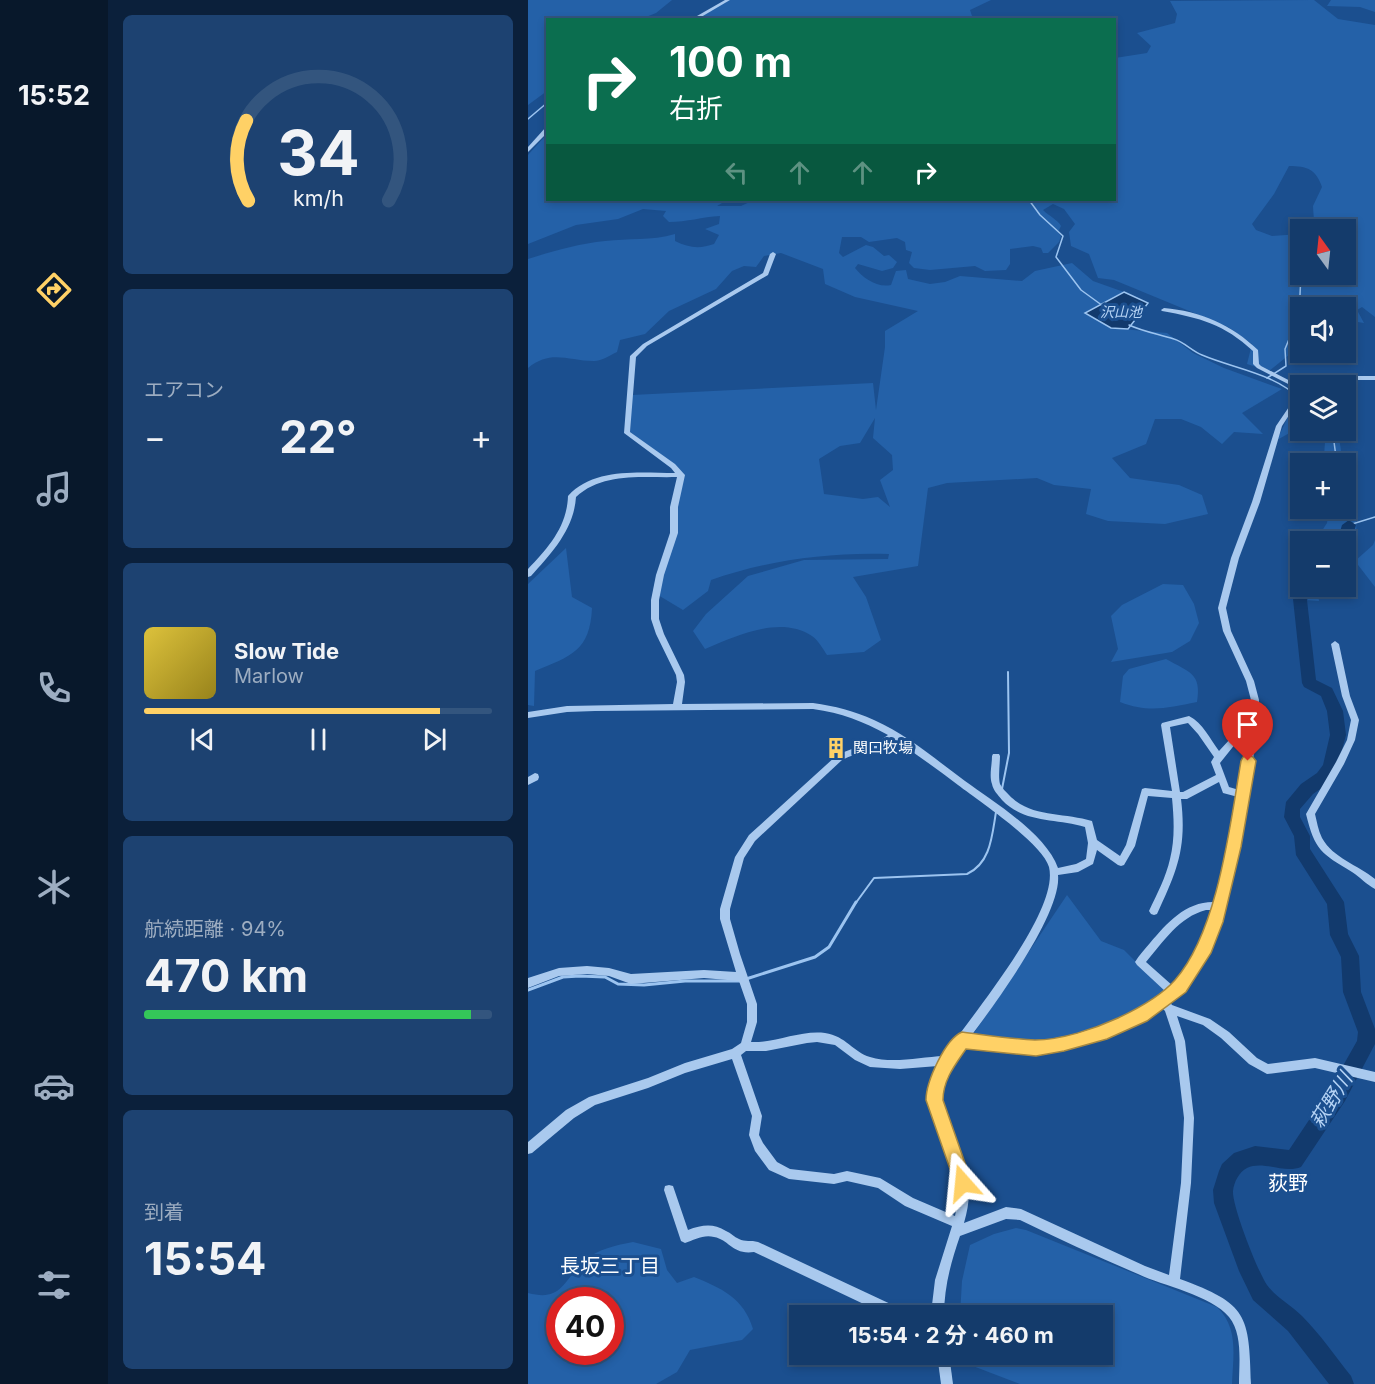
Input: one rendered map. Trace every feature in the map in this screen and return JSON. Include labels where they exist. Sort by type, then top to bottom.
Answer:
[{"type":"street","points":[[696,18],[728,0]]},
{"type":"street","points":[[528,150],[546,130]]},
{"type":"street","points":[[681,475],[673,466],[627,433],[633,356],[645,345],[766,274],[773,254]]},
{"type":"street","points":[[1164,310],[1183,312],[1225,328],[1252,347],[1257,355],[1256,364],[1290,383]]},
{"type":"street","points":[[1356,378],[1375,378]]},
{"type":"street","points":[[962,1040],[1036,1048],[1107,1032],[1165,1004],[1173,992],[1180,987],[1206,948],[1219,906],[1242,795],[1255,700],[1250,681],[1227,631],[1222,608],[1235,558],[1256,502],[1279,426],[1290,411]]},
{"type":"street","points":[[528,574],[569,522],[573,508],[572,496],[579,488],[590,481],[603,478],[681,475]]},
{"type":"street","points":[[676,706],[681,682],[680,675],[655,619],[655,600],[660,575],[674,533],[674,507],[681,475]]},
{"type":"street","points":[[1335,644],[1346,696],[1355,720],[1351,740],[1340,765],[1310,814],[1320,846],[1332,858],[1365,875],[1375,885]]},
{"type":"street","points":[[528,715],[567,709],[676,706],[830,707],[857,715],[934,762],[991,804],[1044,851],[1055,872],[1054,891],[1040,923],[948,1061],[935,1088],[934,1100],[963,1183],[964,1197],[957,1227],[939,1280],[938,1305]]},
{"type":"street","points":[[1154,911],[1175,859],[1178,796],[1166,725],[1189,719],[1201,729],[1206,741],[1218,756]]},
{"type":"street","points":[[893,736],[880,745],[846,753],[747,844],[740,857],[725,909],[725,919],[753,1012],[740,1050],[757,1116],[754,1135],[759,1148],[773,1166],[789,1174],[834,1179],[847,1176],[880,1183],[957,1227],[1006,1213],[1021,1215],[1145,1272],[1227,1305],[1239,1321],[1243,1340],[1245,1384]]},
{"type":"street","points":[[1242,795],[1226,790],[1215,762],[1234,740],[1251,738]]},
{"type":"street","points":[[996,756],[996,783],[999,790],[1017,809],[1029,815],[1077,819],[1089,824],[1093,842],[1090,861],[1078,868],[1055,872]]},
{"type":"street","points":[[1093,842],[1121,862],[1130,846],[1146,792],[1184,796],[1221,777]]},
{"type":"street","points":[[1173,992],[1140,962],[1179,919],[1207,904],[1219,906]]},
{"type":"street","points":[[528,982],[559,972],[587,970],[609,972],[631,980],[704,974],[743,981]]},
{"type":"street","points":[[1165,1004],[1206,1022],[1234,1042],[1253,1061],[1267,1069],[1315,1063],[1375,1077]]},
{"type":"street","points":[[1165,1004],[1180,1041],[1189,1118],[1186,1184],[1174,1282]]},
{"type":"street","points":[[528,1149],[570,1114],[593,1101],[740,1050],[813,1037],[842,1042],[859,1057],[870,1062],[906,1065],[948,1061]]},
{"type":"street","points":[[669,1190],[685,1237],[701,1232],[718,1232],[737,1246],[745,1248],[754,1246],[880,1305]]},
{"type":"street","points":[[944,1365],[946,1384]]},
{"type":"shaded area","points":[[528,0],[672,0],[656,13],[644,18],[546,18],[546,92],[528,105]]},
{"type":"shaded area","points":[[729,0],[991,0],[970,10],[973,18],[697,18]]},
{"type":"shaded area","points":[[1314,0],[1338,19],[1375,25],[1375,317],[1362,307],[1357,310],[1364,323],[1356,322],[1356,297],[1290,297],[1290,354],[1269,371],[1247,364],[1252,344],[1228,327],[1114,280],[1098,278],[1089,254],[1071,246],[1069,232],[1075,224],[1064,209],[1053,204],[1043,210],[1061,226],[1058,232],[1061,236],[1059,242],[1048,253],[1043,253],[1041,248],[1033,246],[1010,249],[1010,264],[1006,270],[985,271],[975,266],[930,270],[914,268],[909,263],[912,252],[906,250],[905,242],[897,238],[869,242],[861,237],[842,237],[839,253],[843,257],[866,245],[873,247],[884,256],[889,255],[897,262],[893,268],[882,271],[858,264],[855,268],[866,279],[886,286],[891,285],[896,271],[906,270],[908,279],[930,284],[945,282],[960,276],[1022,281],[1035,271],[1072,263],[1093,281],[1124,292],[1086,313],[1111,328],[1167,333],[1193,353],[1224,368],[1282,389],[1242,413],[1263,434],[1234,432],[1222,444],[1201,427],[1181,419],[1155,419],[1146,444],[1112,458],[1130,478],[1179,485],[1202,495],[1208,514],[1165,524],[1108,521],[1086,514],[1091,489],[1054,485],[1037,478],[947,483],[928,488],[918,566],[853,577],[866,597],[881,640],[864,652],[827,655],[812,636],[786,627],[772,627],[744,634],[705,649],[693,631],[706,614],[748,576],[804,560],[888,559],[889,554],[822,556],[755,567],[711,580],[708,591],[683,610],[653,592],[656,576],[670,542],[680,470],[630,432],[632,395],[873,383],[876,410],[885,347],[885,331],[918,311],[855,297],[825,284],[823,269],[781,253],[764,256],[756,267],[744,266],[732,271],[716,289],[669,311],[645,334],[620,340],[617,352],[606,358],[585,361],[552,357],[536,362],[528,368],[528,259],[585,244],[657,238],[675,234],[675,241],[685,245],[709,246],[714,244],[719,235],[705,229],[719,224],[720,216],[669,222],[663,216],[666,211],[643,209],[618,219],[576,225],[528,244],[528,155],[546,135],[546,201],[725,201],[717,206],[741,206],[752,201],[1116,201],[1116,58],[1147,53],[1151,46],[1137,33],[1175,23],[1177,14],[1170,1]],"holes":[[[875,418],[873,438],[892,455],[893,470],[880,480],[890,507],[878,497],[863,499],[824,494],[819,459],[840,446],[860,443]]]},
{"type":"shaded area","points":[[1331,0],[1375,0],[1375,12],[1360,7],[1327,6]]},
{"type":"shaded area","points":[[1290,413],[1290,433],[1277,440]]},
{"type":"shaded area","points":[[1340,441],[1342,453],[1324,453],[1325,442]]},
{"type":"shaded area","points":[[1328,519],[1356,519],[1356,531],[1322,531]]},
{"type":"shaded area","points":[[1375,540],[1375,587],[1356,562]]},
{"type":"shaded area","points":[[566,548],[572,597],[592,608],[590,622],[583,643],[576,650],[559,661],[535,671],[534,706],[528,705],[528,584]]},
{"type":"shaded area","points":[[1163,584],[1183,585],[1194,604],[1199,623],[1190,641],[1172,652],[1111,662],[1118,649],[1111,616],[1122,605]]},
{"type":"shaded area","points":[[1292,597],[1318,597],[1319,601],[1291,599]]},
{"type":"shaded area","points":[[1166,659],[1192,674],[1198,685],[1197,702],[1167,708],[1149,708],[1120,702],[1123,676],[1129,669]]},
{"type":"shaded area","points":[[1067,895],[1101,941],[1124,950],[1165,991],[1120,1019],[1088,1033],[1054,1042],[1013,1042],[972,1036]]},
{"type":"shaded area","points":[[1016,1228],[1026,1230],[1217,1307],[1224,1315],[1232,1333],[1232,1384],[1020,1384],[970,1365],[1113,1365],[1113,1305],[961,1305],[962,1281],[970,1245],[994,1234]]},
{"type":"shaded area","points":[[633,1242],[661,1249],[667,1270],[677,1283],[694,1277],[722,1290],[744,1309],[753,1329],[742,1340],[690,1350],[677,1372],[656,1384],[528,1384],[528,1293],[546,1295],[546,1365],[624,1365],[624,1287],[562,1287],[584,1261],[607,1248]]},
{"type":"water","name":"沢山池","points":[[1124,292],[1148,303],[1128,329],[1111,328],[1085,313]]},
{"type":"waterway","points":[[528,119],[546,104]]},
{"type":"waterway","points":[[1030,201],[1040,215],[1063,236],[1056,257],[1081,290],[1103,306]]},
{"type":"waterway","points":[[1267,378],[1286,366],[1285,349],[1299,315],[1300,285]]},
{"type":"waterway","points":[[1129,325],[1178,340],[1202,355],[1267,378]]},
{"type":"waterway","points":[[1267,378],[1290,390]]},
{"type":"waterway","points":[[1333,441],[1336,453]]},
{"type":"waterway","points":[[1350,519],[1349,525],[1375,517]]},
{"type":"waterway","name":"萩野川","points":[[1347,531],[1349,525]]},
{"type":"waterway","name":"萩野川","points":[[1301,597],[1304,653],[1309,683],[1327,692],[1335,711],[1338,735],[1330,767],[1323,778],[1307,789],[1292,807],[1292,817],[1302,836],[1302,850],[1335,902],[1339,935],[1350,956],[1352,992],[1367,1032],[1366,1043],[1338,1094],[1294,1160],[1255,1156],[1241,1160],[1229,1171],[1223,1190],[1224,1203],[1249,1271],[1260,1293],[1295,1324],[1343,1384]]},
{"type":"waterway","points":[[1002,789],[1009,753],[1008,672]]},
{"type":"waterway","points":[[855,904],[874,878],[967,874],[975,869],[986,856],[989,848],[996,812]]},
{"type":"waterway","points":[[746,979],[815,957],[829,947],[856,902]]},
{"type":"waterway","points":[[528,990],[563,977],[580,976],[605,977],[618,984],[644,985],[685,981],[740,981]]},
{"type":"place","name":"関口牧場","points":[[836,748]]},
{"type":"district","name":"荻野","points":[[1288,1183]]},
{"type":"district","name":"長坂三丁目","points":[[610,1266]]},
{"type":"route","points":[[963,1183],[959,1166],[934,1100],[938,1078],[962,1040],[1036,1048],[1064,1043],[1107,1032],[1142,1015],[1180,987],[1206,948],[1215,922],[1233,847],[1248,761]]}]
